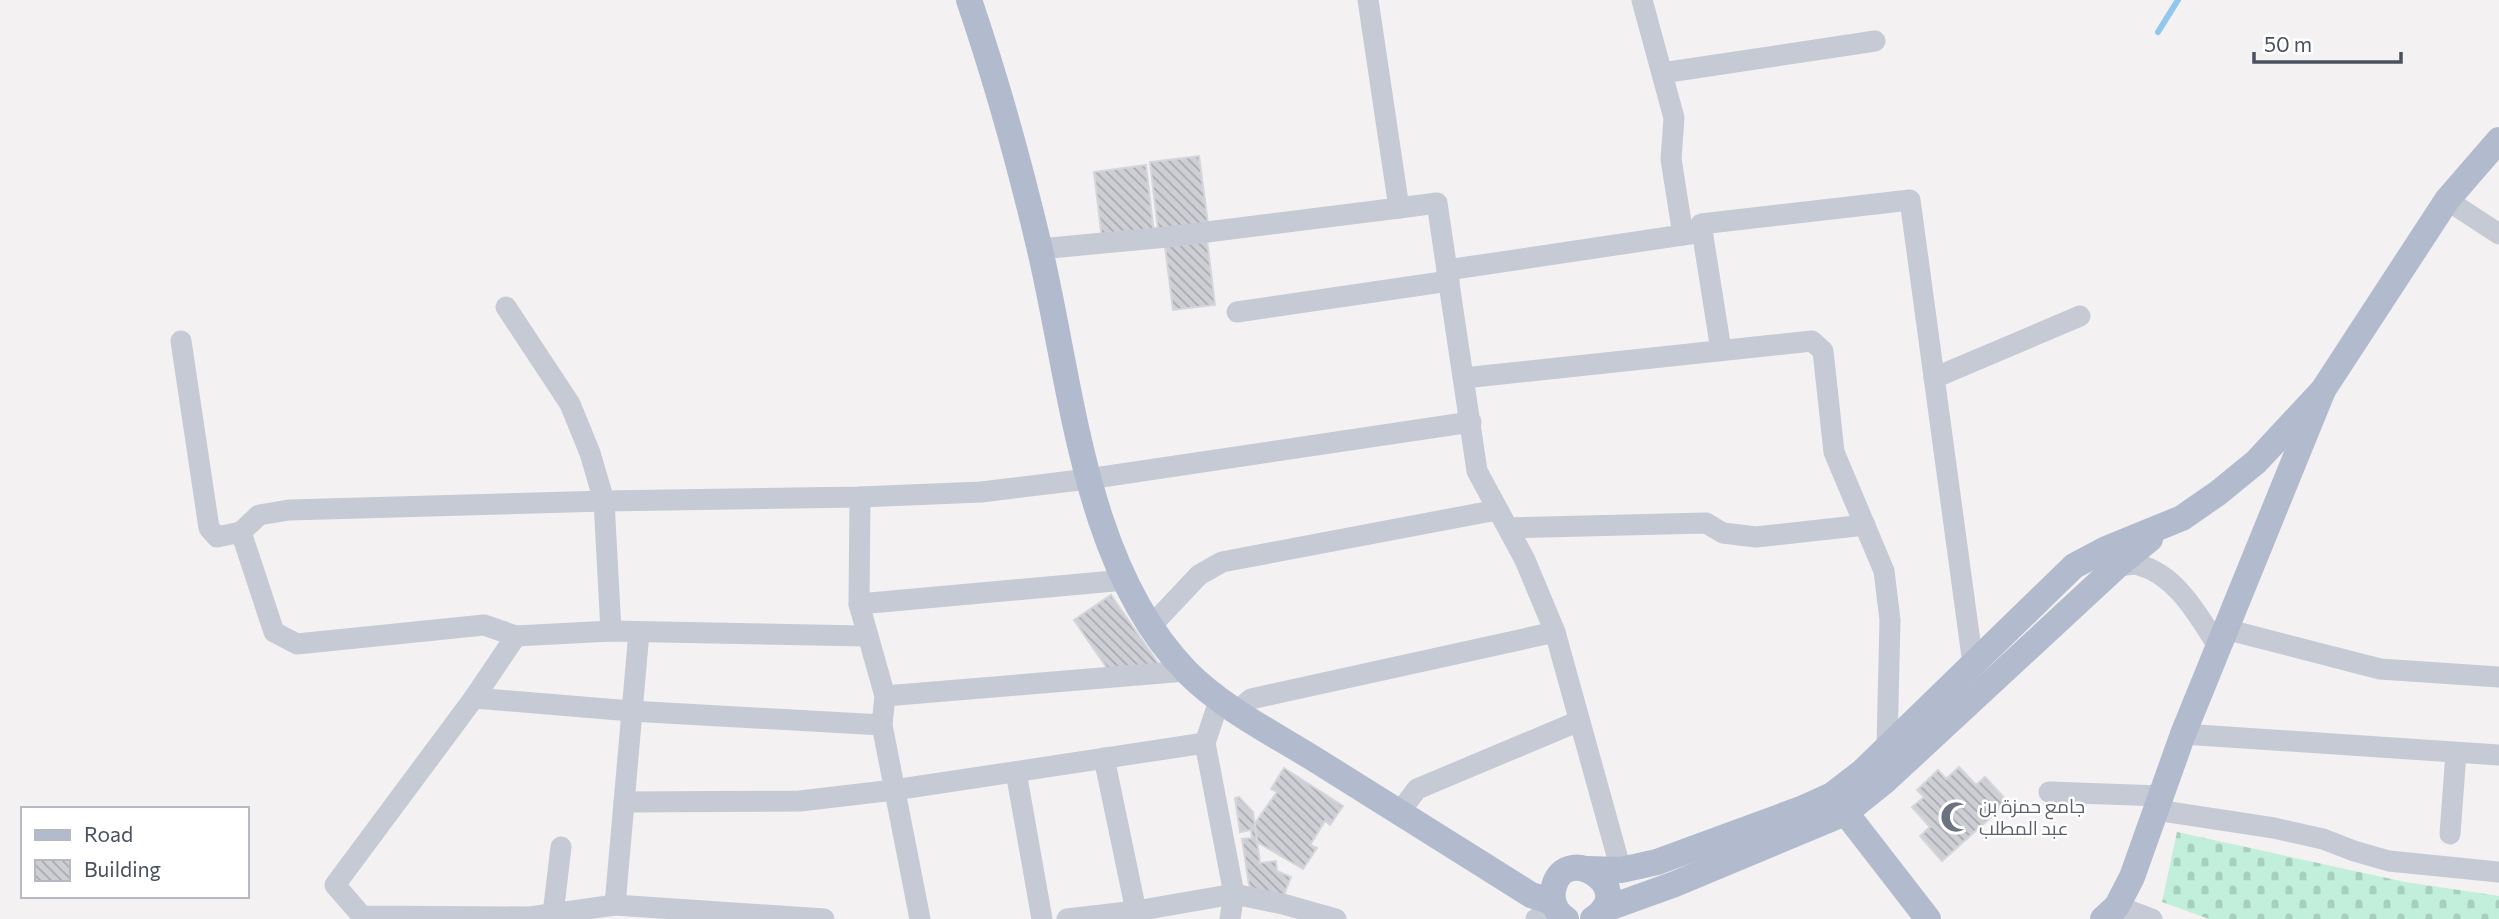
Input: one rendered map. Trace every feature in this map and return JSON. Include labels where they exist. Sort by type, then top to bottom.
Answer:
[{"type":"main road","points":[[969,0],[995,74],[1040,249],[1088,479],[1125,580],[1151,626],[1186,671],[1228,704],[1531,895],[1553,912]]},
{"type":"main road","points":[[1598,914],[1675,884],[1886,779],[2117,566],[2168,524],[2218,493],[2256,462],[2323,390],[2447,200],[2499,141]]},
{"type":"main road","points":[[2110,912],[2132,877],[2183,734],[2323,390]]},
{"type":"main road","points":[[1553,912],[1552,892],[1561,876],[1568,870],[1621,870],[1657,862],[1801,809],[1839,804],[1862,772],[2074,566],[2106,549],[2168,524]]},
{"type":"main road","points":[[1839,804],[1928,919]]},
{"type":"main road","points":[[1587,869],[1595,873],[1606,886],[1606,902],[1598,914]]},
{"type":"street","points":[[1368,0],[1399,208]]},
{"type":"street","points":[[1642,0],[1674,118],[1671,159],[1693,234],[1721,351]]},
{"type":"street","points":[[1662,73],[1875,41]]},
{"type":"street","points":[[1237,312],[1693,234],[1701,225],[1910,200],[1973,664]]},
{"type":"street","points":[[2447,200],[2499,234]]},
{"type":"street","points":[[1040,249],[1167,237],[1437,203],[1477,471],[1525,561],[1555,632],[1621,870]]},
{"type":"street","points":[[506,307],[570,404],[590,453],[604,501],[611,631]]},
{"type":"street","points":[[1934,378],[2080,316]]},
{"type":"street","points":[[181,341],[209,528],[217,537],[241,532],[259,515],[289,510],[981,492],[1088,479],[1471,422]]},
{"type":"street","points":[[1464,378],[1812,341],[1823,351],[1834,452],[1884,571],[1889,620],[1888,747]]},
{"type":"street","points":[[860,497],[859,604],[885,696],[882,726],[920,919]]},
{"type":"street","points":[[1151,626],[1199,575],[1222,562],[1503,519],[1706,523],[1723,533],[1756,537],[1865,525]]},
{"type":"street","points":[[241,532],[274,632],[297,644],[484,625],[516,636],[611,631],[866,636]]},
{"type":"street","points":[[2117,566],[2138,564],[2162,576],[2222,638],[2380,669],[2499,677]]},
{"type":"street","points":[[859,604],[1125,580]]},
{"type":"street","points":[[615,905],[639,632]]},
{"type":"street","points":[[1230,919],[1234,894],[1205,743],[1228,704],[1555,632]]},
{"type":"street","points":[[516,636],[474,698],[335,885],[362,916],[530,918],[615,905],[766,918],[824,919]]},
{"type":"street","points":[[885,696],[1092,681],[1186,671]]},
{"type":"street","points":[[474,698],[631,711],[882,726]]},
{"type":"street","points":[[1399,813],[1417,789],[1579,721]]},
{"type":"street","points":[[2183,734],[2499,755]]},
{"type":"street","points":[[624,802],[800,801],[894,790],[1205,743]]},
{"type":"street","points":[[2449,834],[2456,753]]},
{"type":"street","points":[[1104,758],[1136,911]]},
{"type":"street","points":[[1016,772],[1042,919]]},
{"type":"street","points":[[2049,792],[2159,803],[2323,839],[2389,861],[2499,872]]},
{"type":"street","points":[[553,914],[561,847]]},
{"type":"street","points":[[1067,919],[1136,911],[1234,894],[1336,919]]},
{"type":"street","points":[[2110,912],[2152,919]]},
{"type":"green space","points":[[2177,832],[2405,882],[2499,896],[2499,919],[2209,919],[2162,902]]},
{"type":"building","points":[[1199,156],[1208,224],[1158,230],[1150,162]]},
{"type":"building","points":[[1146,165],[1154,233],[1102,239],[1094,172]]},
{"type":"building","points":[[1207,240],[1215,305],[1173,310],[1165,246]]},
{"type":"building","points":[[1111,595],[1160,666],[1111,674],[1074,620]]},
{"type":"building","name":"جامع حمزة بن عبد المطلب","points":[[1959,767],[1976,785],[1985,777],[2008,802],[1942,861],[1920,836],[1930,827],[1912,807],[1924,797],[1917,790],[1938,770],[1946,779]]},
{"type":"building","points":[[1284,768],[1343,806],[1330,825],[1325,821],[1310,845],[1317,848],[1303,869],[1257,842],[1255,823],[1277,792],[1271,789]]},
{"type":"building","points":[[1239,797],[1253,812],[1260,863],[1276,861],[1277,871],[1291,877],[1281,902],[1252,890],[1249,885],[1242,839],[1252,838],[1251,830],[1240,832],[1235,798]]},
{"type":"waterway","points":[[2158,32],[2178,0]]},
{"type":"place","name":"جامع حمزة بن عبد المطلب","points":[[1956,817]]}]
